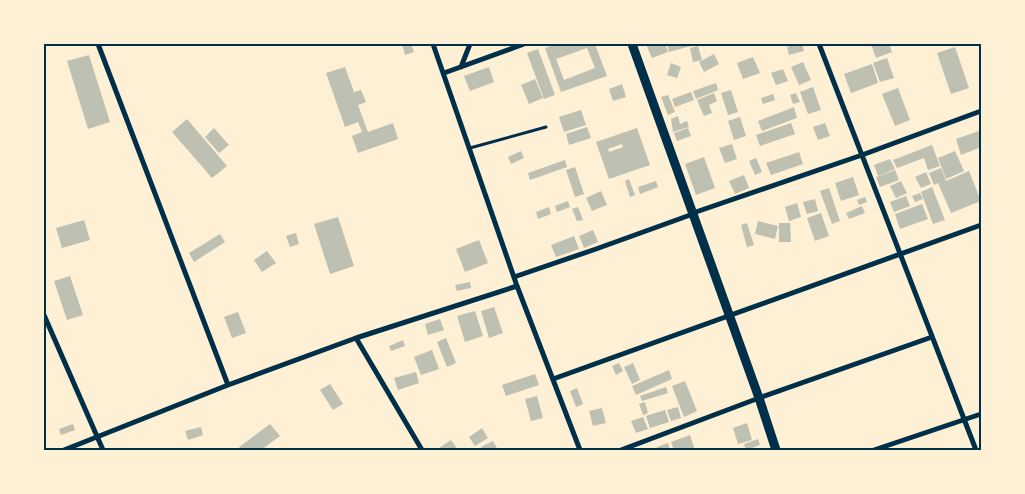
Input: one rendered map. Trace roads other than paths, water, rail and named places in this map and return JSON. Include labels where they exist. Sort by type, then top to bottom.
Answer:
[{"type":"main road","points":[[632,44],[776,450]]},
{"type":"street","points":[[98,44],[228,385]]},
{"type":"street","points":[[433,44],[514,277],[580,450]]},
{"type":"street","points":[[461,67],[470,44]]},
{"type":"street","points":[[444,73],[524,44]]},
{"type":"street","points":[[819,44],[976,450]]},
{"type":"street","points":[[514,277],[862,155],[981,111]]},
{"type":"street","points":[[553,379],[730,317],[981,225]]},
{"type":"street","points":[[64,450],[228,385],[356,338],[518,286]]},
{"type":"street","points":[[44,315],[103,450]]},
{"type":"street","points":[[621,450],[759,398],[932,337]]},
{"type":"street","points":[[356,338],[422,450]]},
{"type":"street","points":[[874,450],[981,414]]},
{"type":"lane","points":[[470,148],[546,127]]}]
